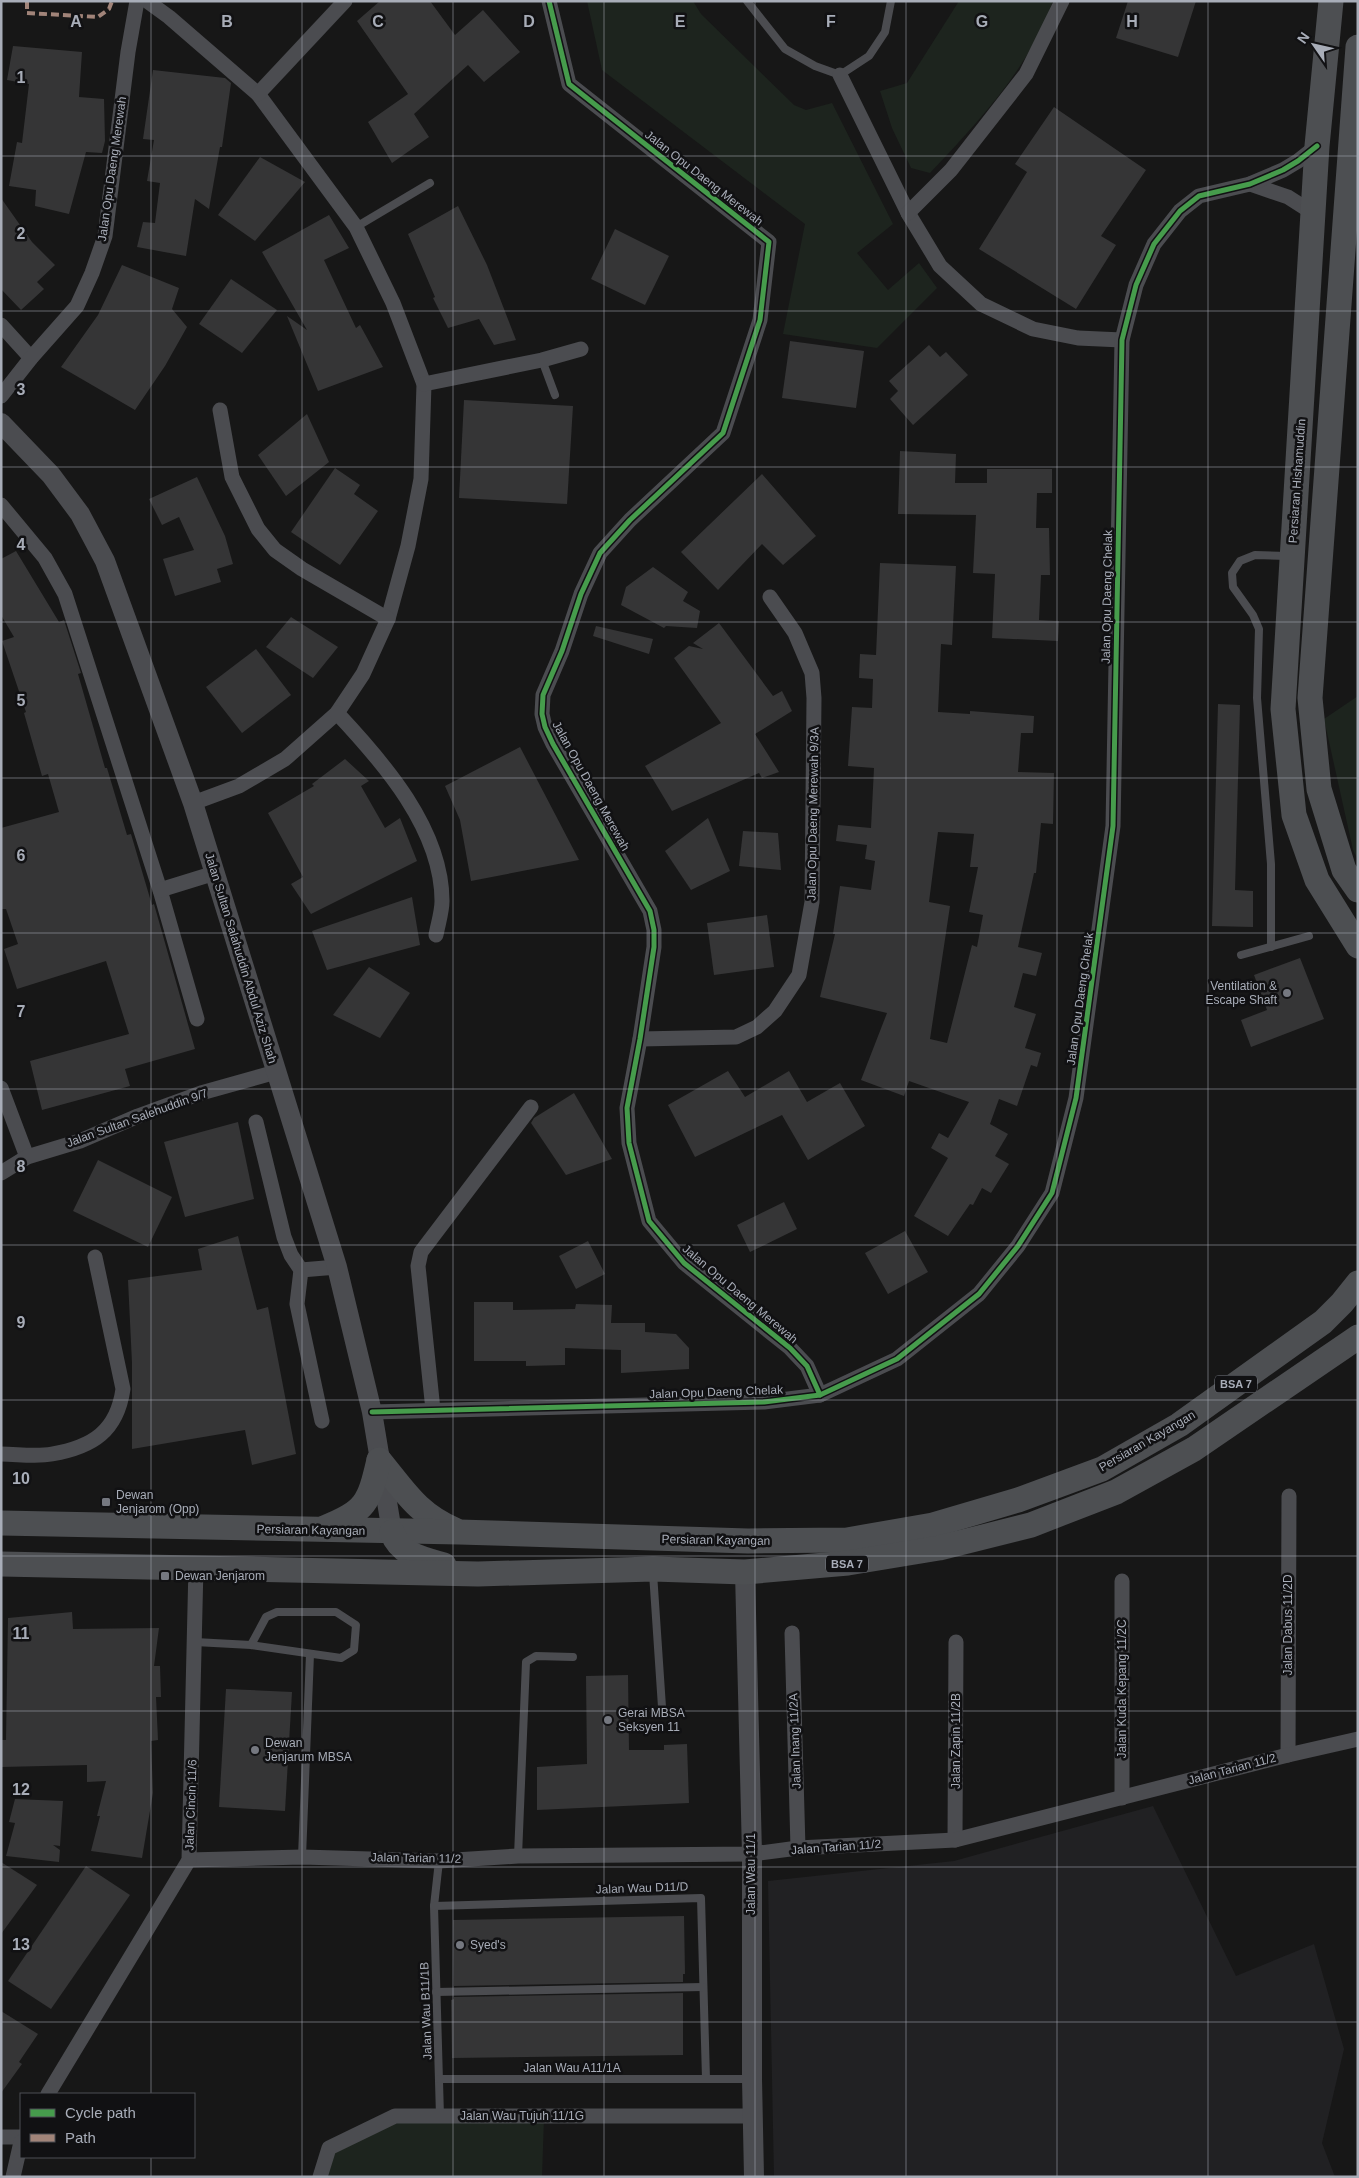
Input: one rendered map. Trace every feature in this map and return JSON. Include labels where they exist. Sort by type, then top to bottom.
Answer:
[{"type":"main road","name":"Persiaran Hishamuddin","points":[[1330,1],[1317,146],[1283,709],[1294,815],[1317,880],[1358,946]]},
{"type":"main road","points":[[1358,47],[1310,698],[1318,789],[1344,870],[1358,890]]},
{"type":"main road","name":"Persiaran Kayangan","points":[[1,1523],[459,1532],[748,1541],[847,1540],[934,1525],[1018,1500],[1102,1469],[1179,1425],[1323,1322],[1358,1283]]},
{"type":"main road","name":"BSA 7","points":[[1,1564],[196,1566],[478,1574],[653,1569],[745,1572],[848,1563],[939,1548],[1032,1525],[1116,1492],[1194,1449],[1358,1337]]},
{"type":"main road","points":[[379,1460],[416,1507],[440,1524],[459,1532]]},
{"type":"main road","points":[[320,1530],[347,1519],[362,1508],[372,1492],[379,1460]]},
{"type":"main road","points":[[392,1532],[404,1550],[414,1556],[478,1574]]},
{"type":"street","name":"Jalan Opu Daeng Merewah","points":[[1,396],[31,358],[77,306],[92,273],[105,236],[128,52],[137,1]]},
{"type":"street","points":[[147,1],[169,17],[258,94],[356,227],[393,302],[424,384],[421,479],[408,546],[388,619],[363,674],[337,713],[285,760],[239,786],[193,803]]},
{"type":"street","points":[[258,94],[345,1]]},
{"type":"street","name":"Jalan Opu Daeng Merewah","points":[[548,1],[568,84],[769,242],[760,320],[723,433],[630,520],[600,553],[581,594],[562,650],[543,695],[542,714],[549,736],[650,911],[654,930],[654,947],[640,1039],[626,1108],[629,1143],[649,1221],[684,1264],[790,1348],[807,1366],[820,1394]]},
{"type":"street","points":[[908,213],[952,170],[1026,74],[1062,1]]},
{"type":"street","points":[[840,75],[908,213],[940,266],[982,304],[1033,329],[1078,338],[1122,340]]},
{"type":"street","name":"Jalan Opu Daeng Chelak","points":[[372,1412],[764,1402],[820,1394],[897,1359],[979,1294],[1018,1246],[1052,1193],[1076,1098],[1113,826],[1122,340],[1136,285],[1154,244],[1180,211],[1199,196],[1250,184],[1298,161],[1317,146]]},
{"type":"street","points":[[1250,184],[1288,198],[1313,213]]},
{"type":"street","points":[[1,325],[31,358]]},
{"type":"street","points":[[424,384],[542,360],[581,348]]},
{"type":"street","points":[[220,410],[232,477],[258,529],[275,550],[302,569],[388,619]]},
{"type":"street","name":"Jalan Sultan Salahuddin Abdul Aziz Shah","points":[[1,423],[51,475],[80,514],[105,561],[193,803],[337,1266],[372,1412],[392,1532]]},
{"type":"street","points":[[1,505],[45,558],[65,594],[160,890],[197,1018]]},
{"type":"street","name":"Jalan Opu Daeng Merewah 9/3A","points":[[640,1039],[736,1037],[757,1026],[774,1011],[799,975],[812,902],[814,690],[812,673],[795,633],[770,597]]},
{"type":"street","points":[[337,713],[372,750],[406,794],[426,835],[439,868],[442,902],[436,935]]},
{"type":"street","points":[[160,890],[215,873]]},
{"type":"street","name":"Jalan Sultan Salehuddin 9/7","points":[[1,1173],[27,1157],[80,1141],[138,1116],[201,1093],[276,1072]]},
{"type":"street","points":[[1,1088],[27,1157]]},
{"type":"street","points":[[433,1410],[418,1266],[421,1252],[531,1107]]},
{"type":"street","points":[[256,1122],[284,1237],[291,1255],[301,1270],[297,1304],[322,1421]]},
{"type":"street","points":[[1,1454],[51,1455],[78,1448],[99,1437],[110,1425],[120,1408],[123,1389],[95,1257]]},
{"type":"street","points":[[301,1270],[337,1266]]},
{"type":"street","name":"Jalan Dabus 11/2D","points":[[1288,1755],[1289,1496]]},
{"type":"street","name":"Jalan Cincin 11/6","points":[[49,2093],[189,1860],[196,1566]]},
{"type":"street","name":"Jalan Wau 11/1","points":[[745,1572],[752,1854],[754,2177]]},
{"type":"street","name":"Jalan Kuda Kepang 11/2C","points":[[1122,1581],[1122,1798]]},
{"type":"street","name":"Jalan Inang 11/2A","points":[[792,1633],[798,1848]]},
{"type":"street","name":"Jalan Zapin 11/2B","points":[[955,1840],[956,1642]]},
{"type":"street","name":"Jalan Tarian 11/2","points":[[189,1860],[302,1857],[439,1861],[518,1856],[752,1854],[798,1848],[955,1840],[1358,1739]]},
{"type":"street","name":"Jalan Wau Tujuh 11/1G","points":[[320,2177],[329,2148],[395,2116],[753,2116]]},
{"type":"street","points":[[1,2137],[20,2137]]},
{"type":"street","points":[[13,2177],[20,2146]]},
{"type":"lane","points":[[747,1],[785,49],[815,66],[840,75],[869,56],[885,32],[891,1]]},
{"type":"lane","points":[[356,227],[430,183]]},
{"type":"lane","points":[[542,360],[555,395]]},
{"type":"lane","points":[[1272,947],[1271,864],[1257,698],[1258,629],[1252,615],[1233,587],[1232,573],[1240,561],[1255,555],[1292,556]]},
{"type":"lane","points":[[1241,955],[1309,936]]},
{"type":"lane","points":[[653,1569],[662,1707]]},
{"type":"lane","points":[[195,1642],[251,1645],[341,1658],[354,1650],[356,1625],[336,1612],[277,1612],[266,1617],[251,1645]]},
{"type":"lane","points":[[302,1857],[310,1654]]},
{"type":"lane","points":[[518,1856],[526,1662],[536,1656],[573,1657]]},
{"type":"lane","name":"Jalan Wau B11/1B","points":[[439,1861],[434,1906],[440,2116]]},
{"type":"lane","name":"Jalan Wau D11/D","points":[[434,1906],[700,1898],[706,2078]]},
{"type":"lane","points":[[436,1992],[703,1987]]},
{"type":"lane","name":"Jalan Wau A11/1A","points":[[439,2080],[752,2079]]},
{"type":"shaded area","points":[[587,1],[693,1],[701,14],[794,105],[806,110],[832,103],[893,224],[857,253],[888,290],[919,263],[937,288],[877,348],[783,334],[805,224],[602,70]]},
{"type":"shaded area","points":[[959,1],[1053,1],[1043,26],[1030,50],[1001,93],[930,173],[911,168],[892,128],[880,91],[907,83]]},
{"type":"shaded area","points":[[1358,696],[1358,860],[1353,850],[1324,719]]},
{"type":"shaded area","points":[[1153,1806],[1236,1976],[1314,1944],[1344,2049],[1322,2143],[1335,2177],[774,2177],[768,1881],[954,1861]]},
{"type":"shaded area","points":[[544,2118],[542,2177],[327,2177],[333,2154],[398,2120]]},
{"type":"building","points":[[380,1],[430,1],[455,35],[483,10],[520,52],[484,82],[468,65],[414,114],[429,137],[392,163],[368,122],[408,94],[357,21]]},
{"type":"building","points":[[1128,1],[1196,1],[1178,57],[1116,38]]},
{"type":"building","points":[[13,46],[82,52],[79,97],[104,99],[105,141],[102,153],[86,152],[69,214],[35,206],[36,190],[9,186],[17,142],[22,143],[29,84],[7,80]]},
{"type":"building","points":[[153,70],[225,78],[231,83],[222,147],[220,147],[209,209],[195,199],[186,256],[137,247],[143,222],[155,223],[160,183],[147,181],[154,140],[143,139]]},
{"type":"building","points":[[1054,107],[1146,170],[1101,236],[1116,245],[1076,309],[979,249],[1027,172],[1015,164]]},
{"type":"building","points":[[260,157],[305,182],[255,241],[218,215]]},
{"type":"building","points":[[1,198],[32,242],[55,265],[37,282],[44,289],[21,310],[1,289]]},
{"type":"building","points":[[458,206],[487,265],[516,340],[494,345],[479,319],[448,328],[433,298],[435,297],[408,234]]},
{"type":"building","points":[[329,215],[349,248],[324,260],[356,328],[360,325],[383,367],[318,391],[287,316],[307,330],[262,252]]},
{"type":"building","points":[[615,229],[669,256],[645,305],[591,279]]},
{"type":"building","points":[[122,265],[179,288],[172,309],[187,327],[165,366],[135,410],[61,367],[98,315]]},
{"type":"building","points":[[231,279],[277,310],[242,353],[199,324]]},
{"type":"building","points":[[790,341],[864,351],[856,408],[782,398]]},
{"type":"building","points":[[929,345],[940,357],[946,352],[968,375],[913,425],[890,399],[898,391],[889,381]]},
{"type":"building","points":[[464,400],[573,406],[567,504],[459,498]]},
{"type":"building","points":[[307,414],[329,462],[286,496],[258,455]]},
{"type":"building","points":[[900,451],[956,454],[955,483],[987,483],[987,469],[1052,469],[1052,493],[1037,493],[1036,528],[1049,528],[1050,575],[1041,575],[1039,620],[1059,621],[1058,641],[992,638],[995,574],[973,573],[976,515],[898,514]]},
{"type":"building","points":[[335,468],[360,485],[354,494],[378,511],[340,565],[291,532]]},
{"type":"building","points":[[762,474],[816,536],[783,565],[762,544],[718,590],[681,552]]},
{"type":"building","points":[[197,477],[225,536],[233,564],[217,569],[221,582],[175,596],[163,559],[194,550],[179,517],[162,525],[149,499]]},
{"type":"building","points":[[16,551],[59,622],[64,620],[81,673],[78,674],[105,768],[107,768],[127,835],[131,834],[152,905],[154,904],[195,1049],[125,1069],[130,1086],[42,1110],[30,1061],[129,1034],[106,961],[17,989],[4,949],[18,944],[6,909],[1,909],[1,828],[59,812],[48,774],[42,776],[24,713],[26,712],[2,641],[14,637],[1,615],[1,559]]},
{"type":"building","points":[[880,563],[956,566],[952,645],[941,644],[938,712],[970,714],[970,711],[1034,716],[1033,733],[1021,733],[1018,772],[1054,773],[1053,824],[1041,823],[1036,873],[1034,873],[1018,947],[1042,953],[1036,976],[1023,973],[1014,1007],[1036,1014],[1025,1048],[1041,1053],[1037,1067],[1031,1065],[1017,1106],[999,1099],[990,1124],[1008,1134],[995,1156],[1009,1164],[991,1193],[982,1188],[973,1205],[970,1204],[948,1236],[914,1216],[948,1158],[931,1148],[939,1133],[948,1138],[969,1102],[909,1081],[904,1096],[861,1080],[887,1013],[820,997],[835,934],[833,934],[840,886],[871,890],[875,861],[865,859],[867,845],[836,841],[838,825],[871,828],[874,768],[848,766],[852,707],[872,708],[873,679],[859,678],[860,654],[876,655]],"holes":[[[938,832],[974,834],[970,867],[978,867],[969,912],[983,915],[977,947],[972,945],[947,1043],[930,1039],[950,906],[929,902]]]},
{"type":"building","points":[[653,567],[688,592],[683,601],[700,611],[697,628],[666,626],[664,628],[621,605],[626,587]]},
{"type":"building","points":[[291,617],[338,647],[313,678],[266,647]]},
{"type":"building","points":[[719,623],[773,696],[782,691],[792,711],[755,734],[779,772],[762,778],[759,773],[672,811],[645,766],[721,723],[674,658],[689,646],[703,649],[693,643]]},
{"type":"building","points":[[596,626],[653,639],[649,654],[593,636]]},
{"type":"building","points":[[256,649],[291,695],[242,733],[206,687]]},
{"type":"building","points":[[1218,704],[1240,705],[1235,890],[1253,891],[1253,927],[1212,926]]},
{"type":"building","points":[[520,747],[579,860],[471,881],[460,820],[445,786]]},
{"type":"building","points":[[345,759],[369,781],[361,786],[385,828],[400,818],[417,861],[311,914],[291,884],[303,877],[268,813],[314,786],[312,784]]},
{"type":"building","points":[[708,818],[730,871],[691,890],[665,851]]},
{"type":"building","points":[[743,831],[778,833],[781,870],[739,866]]},
{"type":"building","points":[[412,897],[420,945],[327,970],[312,931]]},
{"type":"building","points":[[767,915],[774,967],[714,975],[707,923]]},
{"type":"building","name":"Ventilation & Escape Shaft","points":[[1300,958],[1324,1019],[1251,1047],[1241,1020],[1267,1010],[1254,975]]},
{"type":"building","points":[[369,967],[410,993],[380,1038],[333,1015]]},
{"type":"building","points":[[728,1071],[745,1097],[789,1071],[807,1102],[840,1083],[865,1126],[808,1160],[782,1115],[695,1157],[668,1105]]},
{"type":"building","points":[[574,1093],[612,1159],[566,1175],[531,1123],[534,1118]]},
{"type":"building","points":[[238,1122],[254,1199],[185,1217],[164,1142]]},
{"type":"building","points":[[98,1160],[172,1197],[148,1247],[73,1211]]},
{"type":"building","points":[[784,1202],[797,1229],[750,1252],[737,1225]]},
{"type":"building","points":[[905,1231],[928,1272],[888,1294],[865,1253]]},
{"type":"building","points":[[238,1236],[257,1310],[268,1307],[296,1454],[252,1465],[245,1430],[132,1449],[132,1363],[128,1280],[202,1270],[198,1249]]},
{"type":"building","points":[[588,1241],[605,1274],[576,1289],[559,1256]]},
{"type":"building","points":[[474,1302],[513,1302],[513,1310],[575,1309],[576,1304],[612,1305],[611,1323],[645,1323],[645,1332],[676,1334],[689,1348],[689,1369],[621,1373],[621,1350],[565,1348],[565,1365],[526,1366],[526,1361],[474,1361]]},
{"type":"building","points":[[72,1612],[73,1629],[159,1628],[154,1666],[160,1666],[161,1697],[156,1697],[158,1740],[151,1741],[153,1793],[142,1858],[91,1851],[106,1781],[87,1782],[87,1765],[1,1767],[2,1740],[6,1740],[8,1618]]},
{"type":"building","name":"Gerai MBSA Seksyen 11","points":[[628,1675],[629,1750],[664,1750],[664,1745],[687,1744],[689,1803],[537,1810],[537,1767],[587,1764],[586,1676]]},
{"type":"building","name":"Dewan Jenjarum MBSA","points":[[226,1689],[292,1692],[285,1811],[219,1807]]},
{"type":"building","points":[[15,1799],[63,1801],[60,1846],[53,1845],[60,1850],[59,1862],[6,1856],[15,1823],[9,1822]]},
{"type":"building","points":[[1,1862],[37,1885],[1,1934]]},
{"type":"building","points":[[86,1866],[130,1895],[51,2009],[8,1981]]},
{"type":"building","points":[[684,1916],[685,1974],[683,1974],[683,1982],[454,1986],[453,1920]]},
{"type":"building","points":[[683,1993],[683,2055],[452,2058],[451,2000],[454,1997]]},
{"type":"building","points":[[1,2011],[38,2034],[19,2062],[22,2064],[1,2093]]},
{"type":"marked path","points":[[27,1],[27,13],[98,17],[109,9],[112,1]]},
{"type":"cycle path","points":[[549,1],[569,84],[769,242],[760,320],[723,433],[630,520],[600,553],[581,594],[562,651],[543,695],[542,714],[545,727],[553,744],[650,911],[654,930],[654,947],[627,1108],[629,1143],[649,1221],[684,1263],[790,1348],[807,1366],[820,1395]]},
{"type":"cycle path","points":[[372,1412],[764,1402],[820,1395],[897,1359],[979,1294],[1018,1246],[1052,1193],[1076,1098],[1113,826],[1122,340],[1136,285],[1154,244],[1180,211],[1199,196],[1250,184],[1283,170],[1317,146]]},
{"type":"place","name":"Ventilation & Escape Shaft","points":[[1287,993]]},
{"type":"place","name":"Dewan Jenjarom (Opp)","points":[[106,1502]]},
{"type":"place","name":"Dewan Jenjarom","points":[[165,1576]]},
{"type":"place","name":"Gerai MBSA Seksyen 11","points":[[608,1720]]},
{"type":"place","name":"Dewan Jenjarum MBSA","points":[[255,1750]]},
{"type":"place","name":"Syed's","points":[[460,1945]]}]
